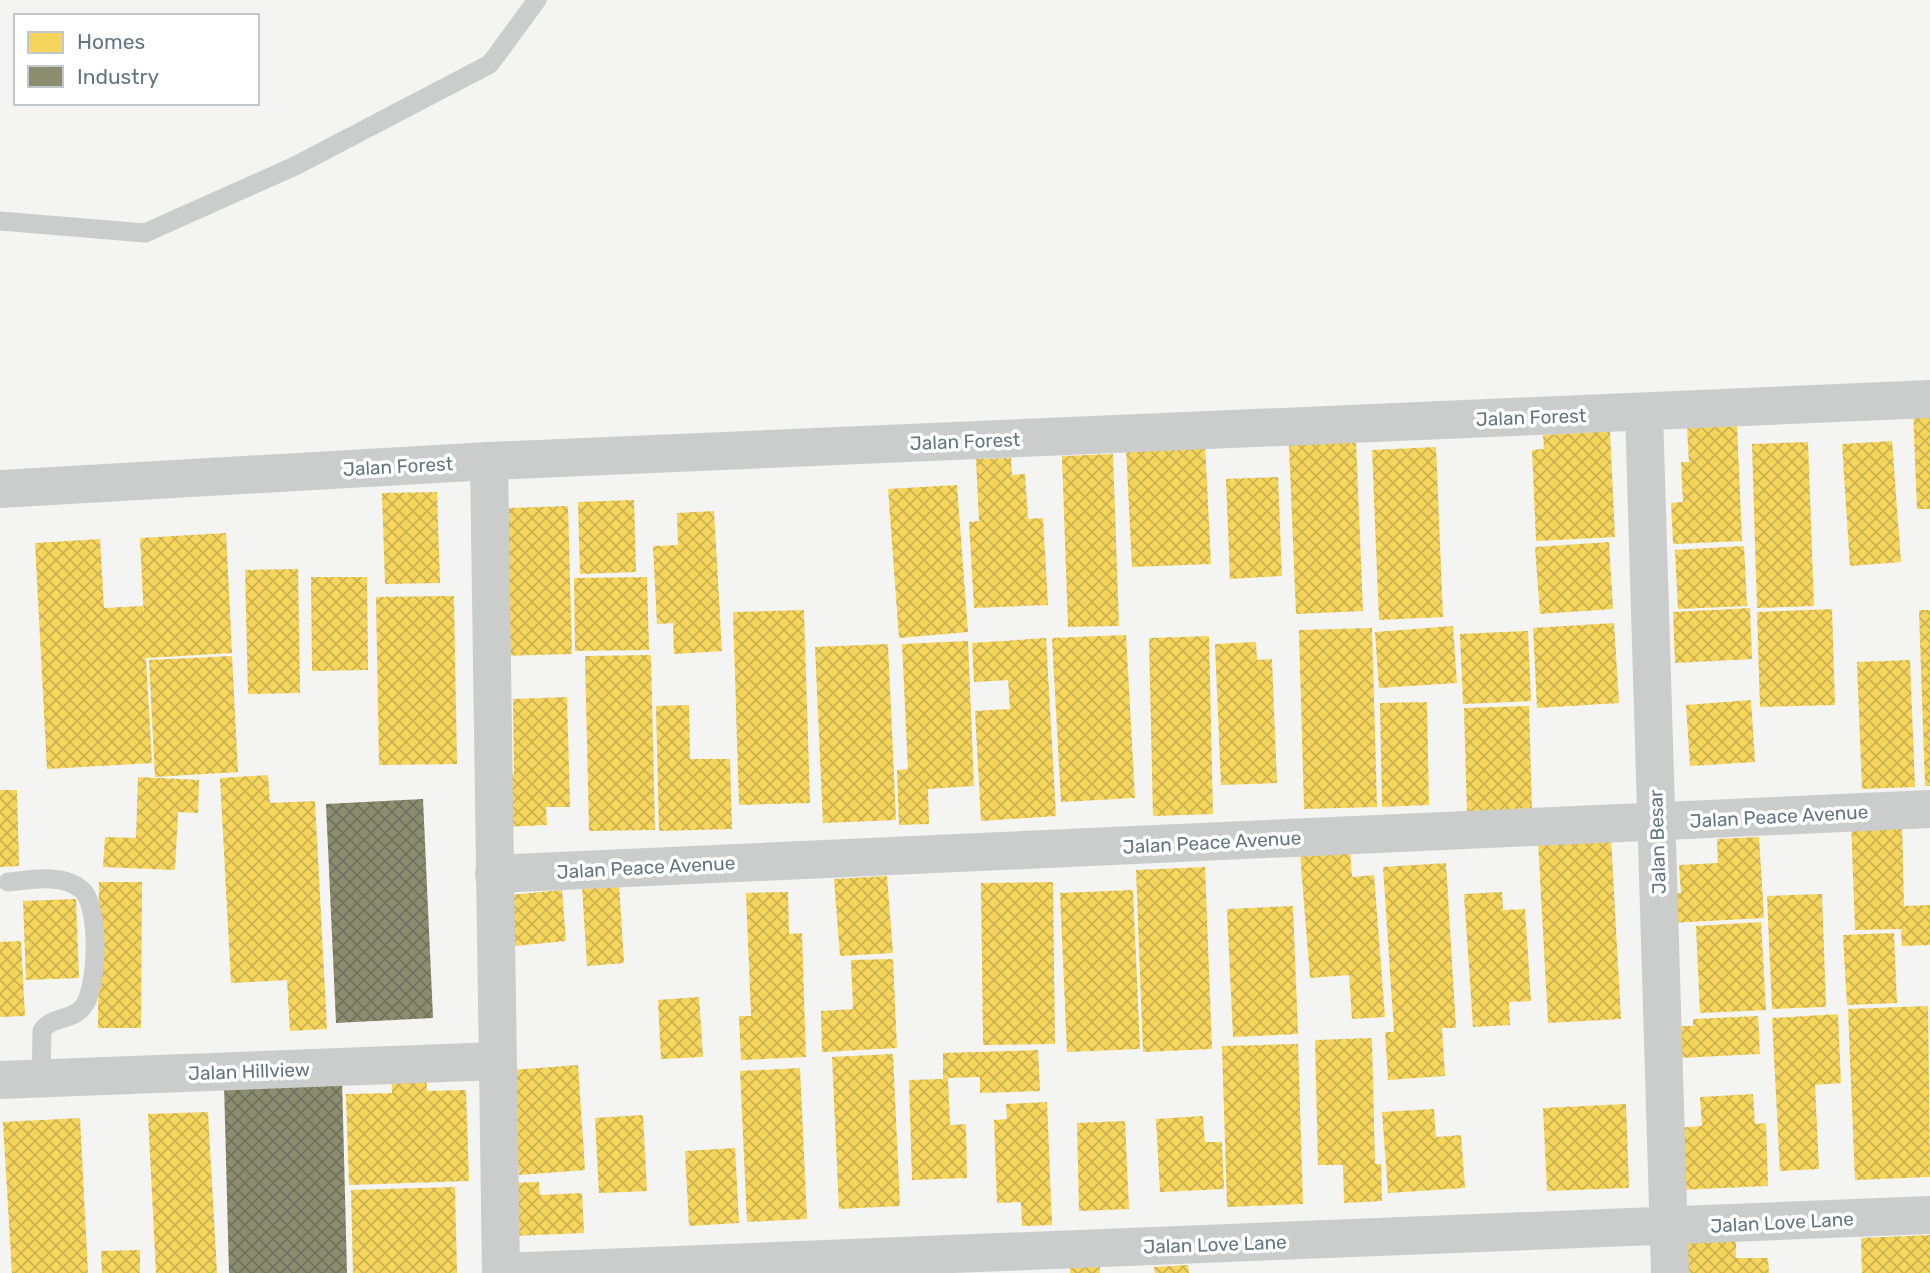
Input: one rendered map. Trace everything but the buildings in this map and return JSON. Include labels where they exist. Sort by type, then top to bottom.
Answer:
[{"type":"street","name":"Jalan Forest","points":[[0,489],[489,461],[1930,399]]},
{"type":"street","name":"Jalan Besar","points":[[1644,412],[1670,1273]]},
{"type":"street","points":[[489,461],[501,1273]]},
{"type":"street","name":"Jalan Peace Avenue","points":[[494,874],[1930,809]]},
{"type":"street","name":"Jalan Hillview","points":[[0,1080],[497,1061]]},
{"type":"street","name":"Jalan Love Lane","points":[[501,1273],[1930,1215]]},
{"type":"lane","points":[[0,221],[145,233],[295,166],[490,64],[537,0]]},
{"type":"lane","points":[[8,882],[49,879],[67,882],[82,889],[94,912],[94,974],[87,1000],[74,1015],[51,1022],[42,1031],[41,1079]]}]
